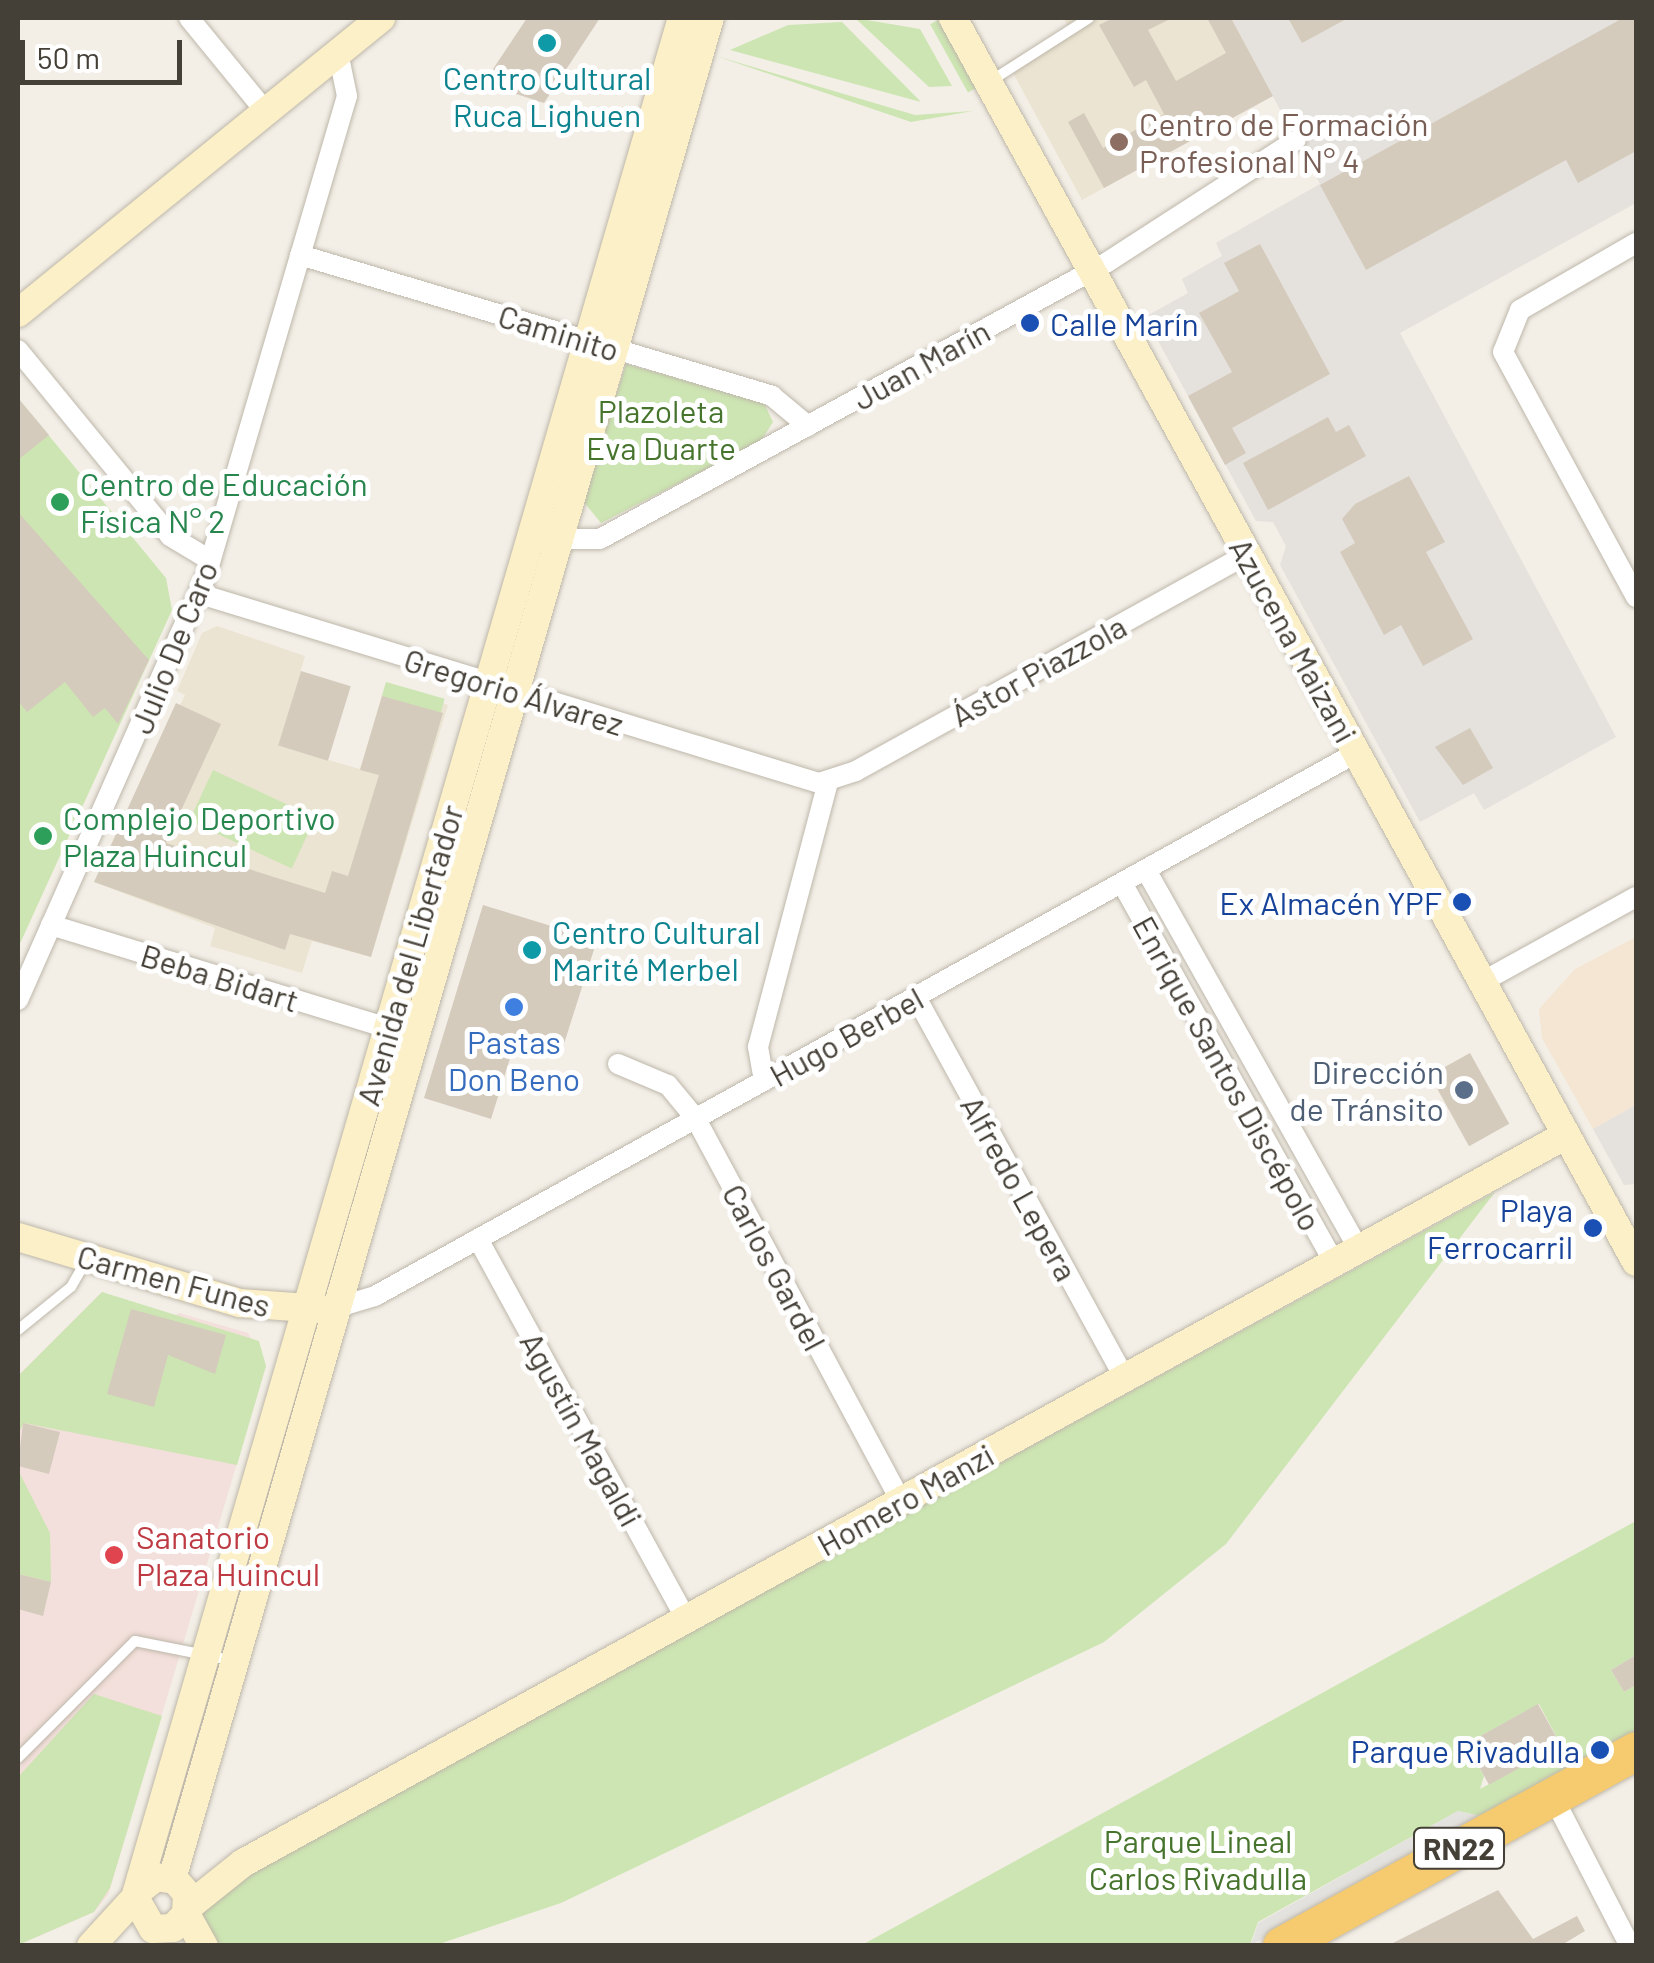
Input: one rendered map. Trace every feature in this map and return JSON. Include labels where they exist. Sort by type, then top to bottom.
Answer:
[{"type":"highway","name":"RN22","points":[[1332,1946],[1559,1808],[1636,1751]]},
{"type":"highway","name":"RN22","points":[[1282,1946],[1559,1808],[1636,1779]]},
{"type":"main road","points":[[18,313],[380,18]]},
{"type":"main road","name":"Avenida del Libertador","points":[[136,1895],[218,1657],[544,538],[600,345],[682,18]]},
{"type":"main road","name":"Avenida del Libertador","points":[[600,345],[710,18]]},
{"type":"main road","name":"Azucena Maizani","points":[[952,18],[1636,1262]]},
{"type":"main road","name":"Avenida del Libertador","points":[[319,1309],[388,1028],[500,687]]},
{"type":"main road","name":"Homero Manzi","points":[[187,1910],[243,1863],[1566,1135]]},
{"type":"main road","name":"Carmen Funes","points":[[18,1237],[251,1306],[319,1309]]},
{"type":"main road","name":"Avenida del Libertador","points":[[173,1879],[218,1657]]},
{"type":"main road","name":"Homero Manzi","points":[[173,1879],[243,1863]]},
{"type":"main road","points":[[94,1946],[150,1879],[173,1879],[204,1946]]},
{"type":"main road","points":[[136,1895],[161,1935]]},
{"type":"main road","points":[[94,1946],[161,1935],[187,1910]]},
{"type":"street","points":[[189,18],[265,112]]},
{"type":"street","name":"Julio De Caro","points":[[18,1000],[200,594],[348,88],[338,52]]},
{"type":"street","name":"Juan Marín","points":[[544,538],[600,539],[1092,271],[1296,140]]},
{"type":"street","points":[[1636,243],[1520,310],[1503,352],[1636,597]]},
{"type":"street","name":"Caminito","points":[[300,255],[779,399],[808,426]]},
{"type":"street","points":[[18,350],[170,536],[210,560]]},
{"type":"street","name":"Ástor Piazzola","points":[[828,782],[1247,554]]},
{"type":"street","name":"Gregorio Álvarez","points":[[200,594],[500,687],[828,782]]},
{"type":"street","name":"Hugo Berbel","points":[[319,1309],[366,1301],[1356,753]]},
{"type":"street","points":[[764,1081],[758,1048],[828,782]]},
{"type":"street","name":"Enrique Santos Discépolo","points":[[1146,870],[1358,1249]]},
{"type":"street","name":"Enrique Santos Discépolo","points":[[1122,883],[1334,1263]]},
{"type":"street","points":[[1482,982],[1636,896]]},
{"type":"street","name":"Beba Bidart","points":[[51,926],[388,1028]]},
{"type":"street","name":"Alfredo Lepera","points":[[916,997],[1125,1378]]},
{"type":"street","name":"Carlos Gardel","points":[[618,1064],[668,1085],[696,1119],[901,1501]]},
{"type":"street","name":"Agustín Magaldi","points":[[478,1240],[686,1619]]},
{"type":"street","points":[[1559,1808],[1630,1946]]},
{"type":"lane","points":[[988,82],[1089,18]]},
{"type":"lane","points":[[18,1330],[71,1287],[87,1258]]},
{"type":"lane","points":[[18,1758],[126,1645],[151,1638],[218,1657]]},
{"type":"shaded area","name":"Centro de Formación Profesional N° 4","points":[[1064,18],[1231,18],[1273,96],[1082,200],[1007,62],[1069,29]]},
{"type":"shaded area","points":[[1231,18],[1636,18],[1636,203],[1400,333],[1616,737],[1484,810],[1474,793],[1420,822],[1280,565],[1286,546],[1273,522],[1256,521],[1145,317],[1188,293],[1182,279],[1222,256],[1216,243],[1320,184]]},
{"type":"shaded area","points":[[217,626],[305,656],[279,746],[360,769],[386,682],[448,705],[371,957],[312,941],[302,973],[210,946],[215,928],[94,882],[185,695],[177,691],[202,633]]},
{"type":"shaded area","points":[[1636,937],[1636,1105],[1593,1129],[1542,1038],[1539,1009],[1575,969]]},
{"type":"shaded area","points":[[1636,1105],[1636,1184],[1624,1185],[1593,1129]]},
{"type":"shaded area","name":"Sanatorio Plaza Huincul","points":[[102,1292],[169,1319],[179,1313],[248,1333],[266,1366],[108,1895],[94,1912],[18,1945],[18,1376]]},
{"type":"shaded area","points":[[1458,1811],[1480,1816],[1251,1945],[1258,1923]]},
{"type":"green space","points":[[855,18],[920,29],[952,86],[929,87]]},
{"type":"green space","points":[[938,20],[976,88],[968,93],[930,24]]},
{"type":"green space","points":[[842,22],[921,102],[730,50],[788,25]]},
{"type":"green space","points":[[716,56],[915,115],[973,111],[911,122]]},
{"type":"green space","name":"Plazoleta Eva Duarte","points":[[626,364],[764,403],[773,422],[761,441],[601,523],[583,501]]},
{"type":"green space","points":[[18,398],[166,578],[172,610],[18,948]]},
{"type":"green space","points":[[386,682],[445,699],[441,713],[382,696]]},
{"type":"green space","points":[[213,770],[315,818],[292,869],[189,821]]},
{"type":"green space","points":[[1495,1192],[1226,1544],[1104,1642],[561,1903],[436,1945],[215,1946],[200,1917],[211,1895]]},
{"type":"green space","points":[[102,1292],[259,1341],[266,1366],[237,1465],[24,1423],[18,1434],[18,1376]]},
{"type":"green space","points":[[18,1470],[50,1533],[51,1582],[18,1574]]},
{"type":"green space","name":"Parque Lineal Carlos Rivadulla","points":[[1636,1521],[1636,1655],[1611,1670],[1624,1692],[1636,1685],[1636,1733],[1480,1816],[1458,1811],[1258,1922],[1250,1945],[860,1946]],"holes":[[[1539,1704],[1561,1745],[1480,1789],[1484,1776],[1466,1744]]]},
{"type":"green space","points":[[94,1694],[162,1716],[110,1888],[94,1912],[18,1945],[18,1777]]},
{"type":"building","name":"Centro Cultural Ruca Lighuen","points":[[527,18],[600,18],[544,103],[513,93],[493,69]]},
{"type":"building","points":[[1113,18],[1172,18],[1148,30],[1176,81],[1226,53],[1207,18],[1231,18],[1273,96],[1104,188],[1068,122],[1084,113],[1103,148],[1164,114],[1146,80],[1134,87],[1099,25]]},
{"type":"building","points":[[1288,18],[1348,18],[1302,43]]},
{"type":"building","points":[[1623,18],[1636,18],[1636,151],[1578,183],[1566,160],[1366,270],[1320,185]]},
{"type":"building","points":[[1260,244],[1330,374],[1232,428],[1246,453],[1225,465],[1188,396],[1232,372],[1199,313],[1239,291],[1224,263]]},
{"type":"building","points":[[18,398],[49,435],[18,460]]},
{"type":"building","points":[[1328,417],[1336,432],[1349,425],[1366,456],[1268,510],[1243,463]]},
{"type":"building","points":[[1409,476],[1445,542],[1426,552],[1473,639],[1423,666],[1401,625],[1384,635],[1340,552],[1355,543],[1342,519],[1355,504]]},
{"type":"building","points":[[18,512],[149,660],[118,724],[105,708],[93,717],[65,682],[27,712],[18,701]]},
{"type":"building","points":[[301,671],[351,686],[328,761],[278,746]]},
{"type":"building","points":[[382,696],[443,713],[371,957],[290,934],[285,950],[94,882],[176,703],[221,724],[166,843],[325,893],[332,871],[348,876],[379,775],[360,770]]},
{"type":"building","points":[[1470,728],[1493,768],[1463,785],[1435,747]]},
{"type":"building","points":[[483,905],[597,940],[563,1047],[518,1033],[491,1119],[424,1098]]},
{"type":"building","name":"Dirección de Tránsito","points":[[1470,1053],[1509,1124],[1469,1146],[1430,1075]]},
{"type":"building","points":[[131,1309],[226,1335],[215,1374],[168,1355],[154,1407],[107,1394]]},
{"type":"building","points":[[23,1423],[60,1432],[49,1474],[18,1466]]},
{"type":"building","points":[[18,1574],[51,1582],[43,1616],[18,1609]]},
{"type":"building","points":[[1636,1655],[1636,1685],[1624,1692],[1611,1670]]},
{"type":"building","points":[[1538,1704],[1561,1745],[1489,1785],[1466,1744]]},
{"type":"building","points":[[1498,1890],[1533,1939],[1577,1916],[1585,1931],[1560,1946],[1387,1946]]},
{"type":"place","name":"Centro Cultural Ruca Lighuen","points":[[547,43]]},
{"type":"place","name":"Centro de Formación Profesional N° 4","points":[[1119,142]]},
{"type":"place","name":"Calle Marín","points":[[1030,323]]},
{"type":"place","name":"Centro de Educación Física N° 2","points":[[60,502]]},
{"type":"place","name":"Complejo Deportivo Plaza Huincul","points":[[43,836]]},
{"type":"place","name":"Ex Almacén YPF","points":[[1462,902]]},
{"type":"place","name":"Centro Cultural Marité Merbel","points":[[532,950]]},
{"type":"place","name":"Pastas Don Beno","points":[[514,1007]]},
{"type":"place","name":"Dirección de Tránsito","points":[[1464,1090]]},
{"type":"place","name":"Playa Ferrocarril","points":[[1593,1228]]},
{"type":"place","name":"Sanatorio Plaza Huincul","points":[[114,1555]]},
{"type":"place","name":"Parque Rivadulla","points":[[1600,1750]]}]
